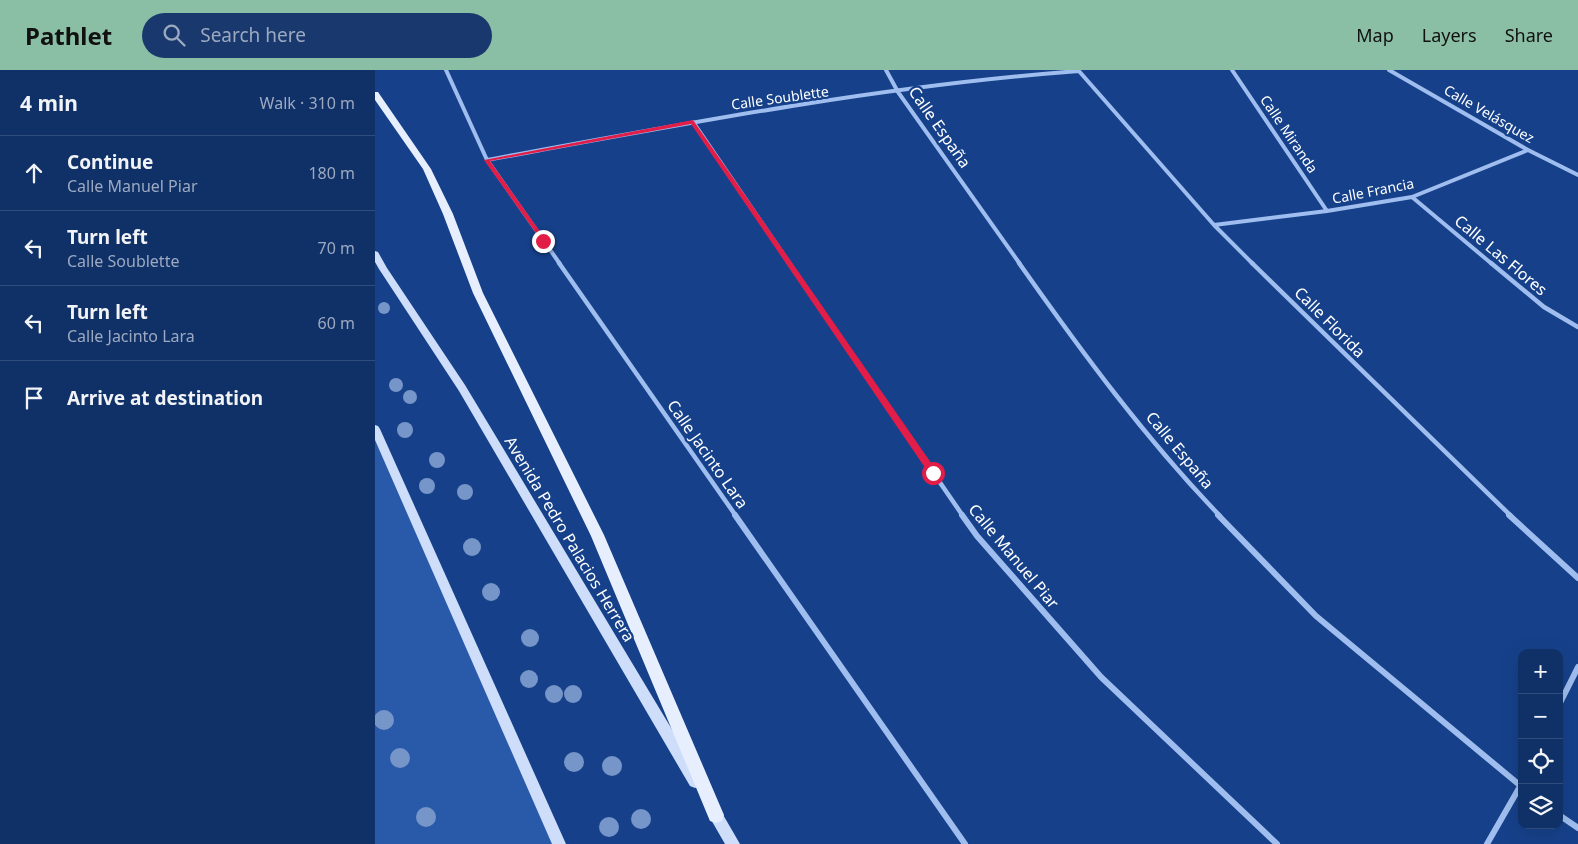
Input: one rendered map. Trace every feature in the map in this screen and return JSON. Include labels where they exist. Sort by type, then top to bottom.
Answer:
[{"type":"main road","points":[[375,94],[431,178],[448,214],[478,294],[597,536],[716,815]]},
{"type":"main road","name":"Avenida Pedro Palacios Herrera","points":[[375,254],[462,388],[733,844]]},
{"type":"main road","points":[[375,430],[559,844]]},
{"type":"street","name":"Calle Jacinto Lara","points":[[446,70],[487,160],[965,844]]},
{"type":"street","name":"Calle España","points":[[886,70],[898,92],[1095,370],[1185,480],[1316,616],[1520,784]]},
{"type":"street","name":"Calle Soublette","points":[[487,160],[693,122],[988,78],[1079,70]]},
{"type":"street","name":"Calle Florida","points":[[1079,70],[1215,224],[1404,412],[1578,578]]},
{"type":"street","name":"Calle Miranda","points":[[1232,70],[1327,211]]},
{"type":"street","name":"Calle Velásquez","points":[[1389,70],[1528,150],[1578,175]]},
{"type":"street","name":"Calle Manuel Piar","points":[[693,122],[977,536],[1101,677],[1277,844]]},
{"type":"street","name":"Calle Francia","points":[[1215,224],[1327,211],[1412,196],[1528,150]]},
{"type":"street","name":"Calle Las Flores","points":[[1412,196],[1544,307],[1578,327]]},
{"type":"street","points":[[1563,697],[1578,666]]},
{"type":"street","points":[[1487,844],[1518,790]]},
{"type":"street","points":[[1563,818],[1578,828]]},
{"type":"shaded area","points":[[375,430],[559,844],[375,844]]},
{"type":"route","points":[[543,241],[487,160],[693,122],[933,473]]}]
